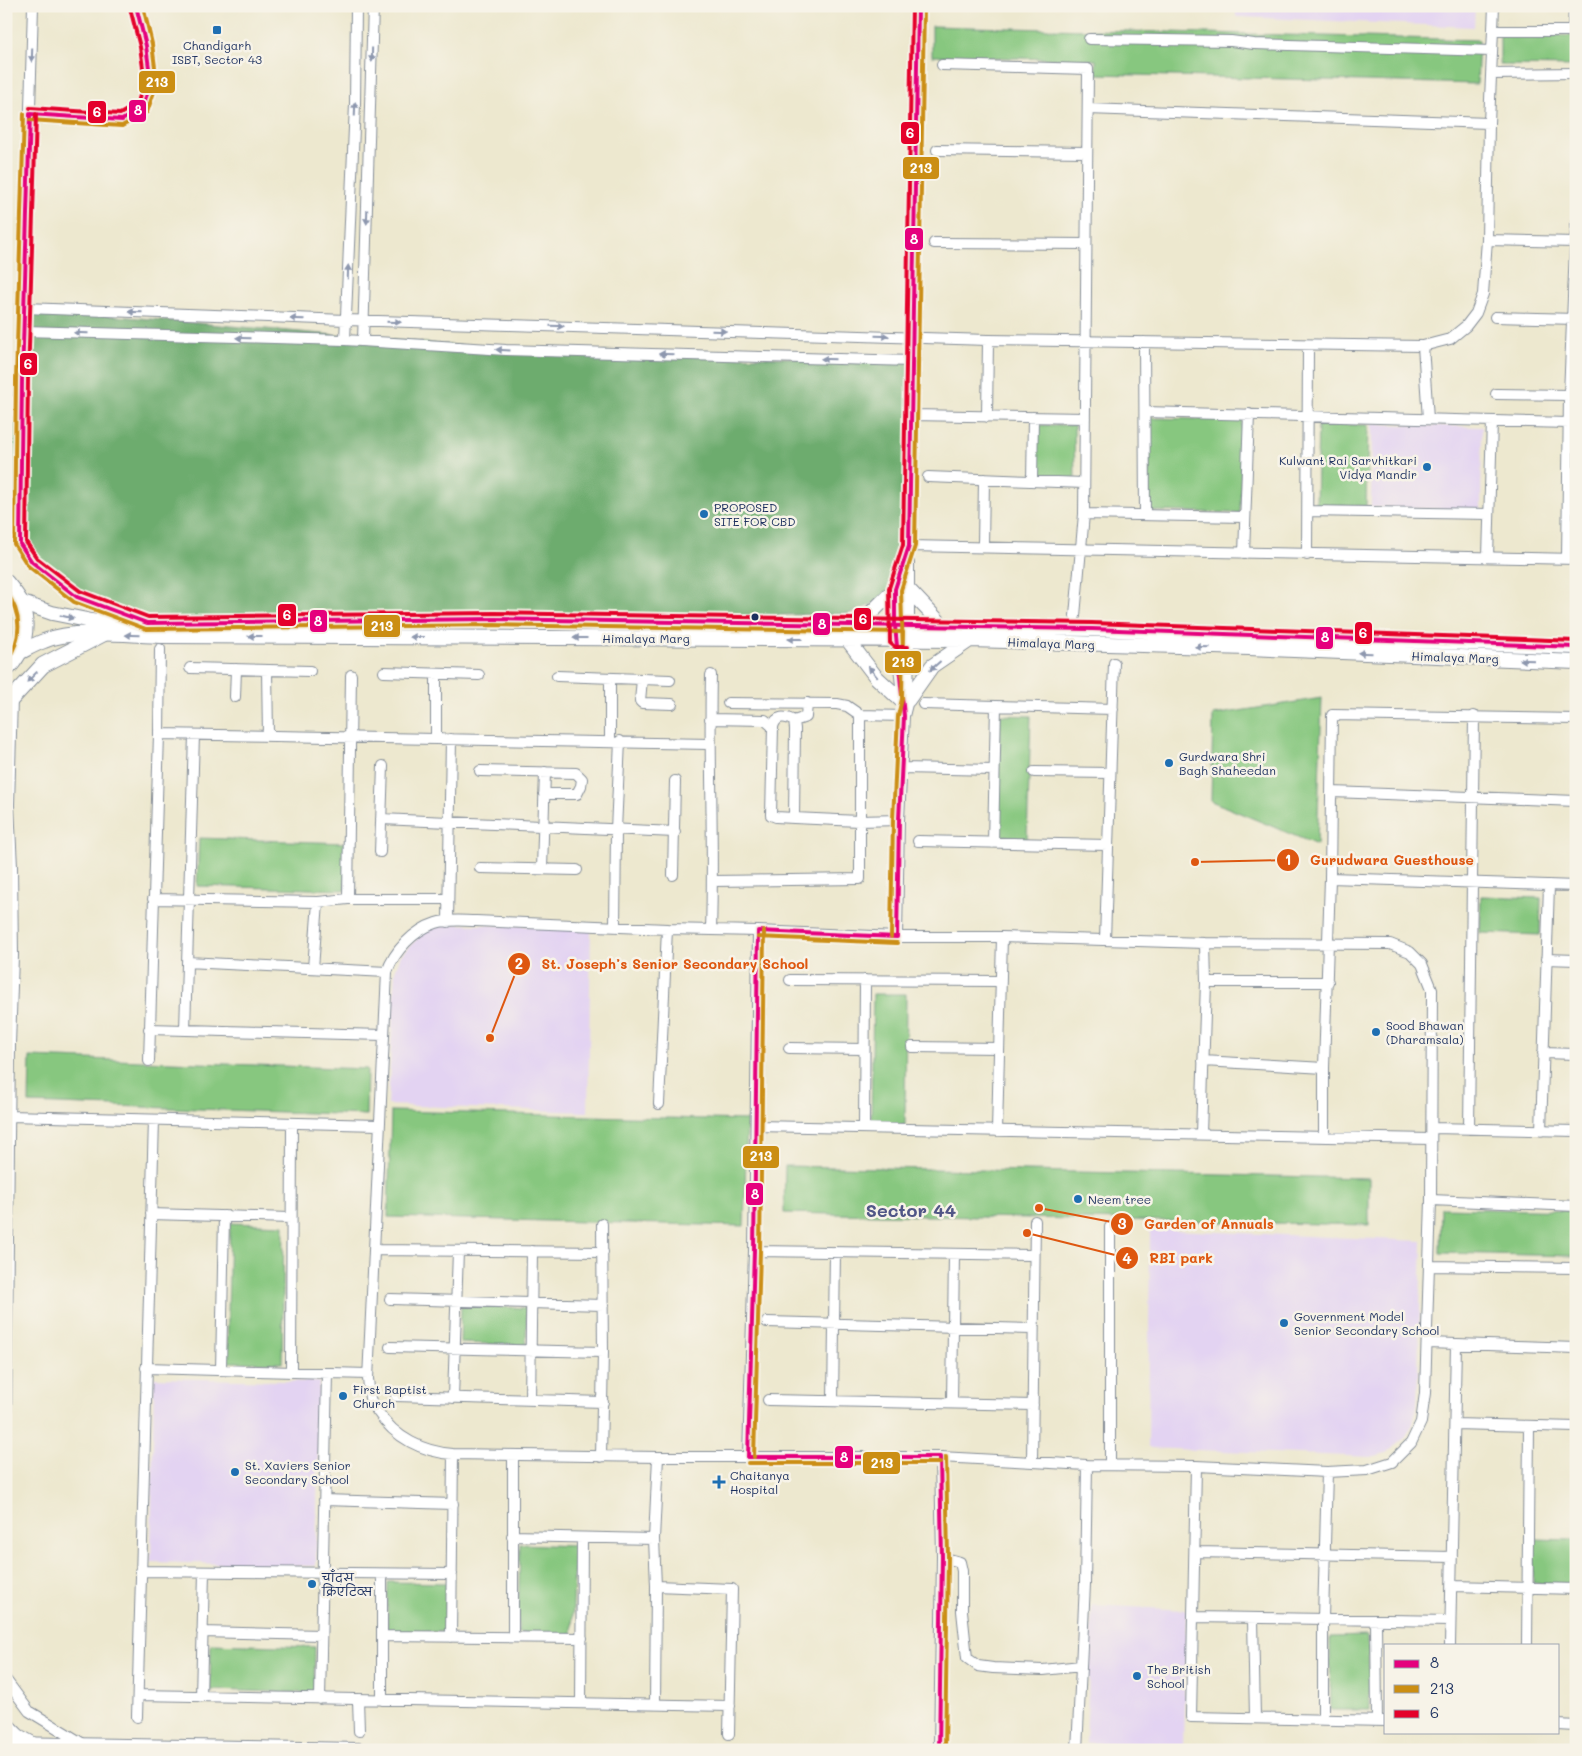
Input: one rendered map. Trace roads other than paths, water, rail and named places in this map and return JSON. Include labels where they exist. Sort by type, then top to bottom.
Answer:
[{"type":"highway","points":[[6,411],[22,397]]},
{"type":"highway","points":[[6,522],[32,562],[77,597],[147,623]]},
{"type":"highway","points":[[6,670],[19,653],[25,637],[25,619],[20,602],[7,583]]},
{"type":"highway","points":[[9,702],[43,665],[103,634]]},
{"type":"highway","points":[[6,1743],[7,1750]]},
{"type":"main road","points":[[858,626],[902,590],[944,627]]},
{"type":"main road","name":"Himalaya Marg","points":[[20,602],[52,613],[102,623],[494,619],[1117,630],[1576,647]]},
{"type":"main road","name":"Himalaya Marg","points":[[19,653],[44,641],[62,636],[103,634],[171,636],[970,640],[1250,648],[1576,662]]},
{"type":"main road","points":[[847,639],[876,677],[905,700],[932,666],[970,640]]},
{"type":"main road","points":[[6,1724],[18,1736],[33,1744]]},
{"type":"main road","points":[[6,1743],[359,1750]]},
{"type":"street","points":[[20,544],[22,397],[33,6]]},
{"type":"street","points":[[344,340],[355,104],[356,6]]},
{"type":"street","points":[[363,341],[373,6]]},
{"type":"street","points":[[903,641],[895,626],[909,546],[918,6]]},
{"type":"street","points":[[25,308],[364,321],[988,340],[1423,346],[1450,339],[1466,326],[1476,313],[1483,294],[1487,240],[1494,6]]},
{"type":"street","points":[[1493,31],[1574,31],[1574,6]]},
{"type":"street","points":[[1089,39],[1231,41],[1264,44],[1492,51]]},
{"type":"street","points":[[942,64],[1088,69],[1084,514],[1075,616]]},
{"type":"street","points":[[1492,74],[1576,73]]},
{"type":"street","points":[[1088,109],[1489,123]]},
{"type":"street","points":[[937,150],[1087,152]]},
{"type":"street","points":[[909,546],[1571,559],[1572,514],[1569,395],[1574,319],[1576,224]]},
{"type":"street","points":[[1487,240],[1576,242]]},
{"type":"street","points":[[934,243],[1086,244]]},
{"type":"street","points":[[1495,317],[1574,319]]},
{"type":"street","points":[[24,332],[344,340],[506,350],[912,361]]},
{"type":"street","points":[[987,417],[988,340]]},
{"type":"street","points":[[1144,342],[1145,515]]},
{"type":"street","points":[[1308,345],[1308,555]]},
{"type":"street","points":[[1423,346],[1428,420]]},
{"type":"street","points":[[1496,394],[1569,395]]},
{"type":"street","points":[[1145,412],[1569,423]]},
{"type":"street","points":[[1244,554],[1249,414]]},
{"type":"street","points":[[912,415],[1085,418]]},
{"type":"street","points":[[1032,481],[1033,417]]},
{"type":"street","points":[[1488,558],[1492,421]]},
{"type":"street","points":[[928,477],[1084,484]]},
{"type":"street","points":[[983,547],[984,479]]},
{"type":"street","points":[[1308,511],[1489,514]]},
{"type":"street","points":[[1084,514],[1245,517]]},
{"type":"street","points":[[898,937],[899,820],[905,700],[903,641],[909,626],[902,590]]},
{"type":"street","points":[[149,1061],[160,649]]},
{"type":"street","points":[[1105,940],[1114,663]]},
{"type":"street","points":[[190,668],[310,671]]},
{"type":"street","points":[[235,697],[236,670]]},
{"type":"street","points":[[267,670],[268,736]]},
{"type":"street","points":[[384,672],[479,675]]},
{"type":"street","points":[[436,674],[436,738]]},
{"type":"street","points":[[348,899],[351,675]]},
{"type":"street","points":[[711,675],[709,744],[712,880],[711,930]]},
{"type":"street","points":[[557,676],[670,680]]},
{"type":"street","points":[[610,678],[615,741],[615,927]]},
{"type":"street","points":[[642,679],[640,701],[642,703],[672,704]]},
{"type":"street","points":[[6,1431],[9,1116],[13,956],[9,845],[9,702]]},
{"type":"street","points":[[728,703],[807,703],[847,706],[860,715],[904,716]]},
{"type":"street","points":[[807,703],[806,717],[794,721],[787,717],[778,718],[774,722],[772,815],[776,817],[859,821],[899,820]]},
{"type":"street","points":[[923,704],[1112,709]]},
{"type":"street","points":[[993,843],[996,706]]},
{"type":"street","points":[[712,880],[860,879],[860,715]]},
{"type":"street","points":[[1324,1137],[1332,715],[1576,719]]},
{"type":"street","points":[[1469,1129],[1474,716]]},
{"type":"street","points":[[710,719],[765,720],[773,727]]},
{"type":"street","points":[[794,721],[794,818]]},
{"type":"street","points":[[159,734],[709,744]]},
{"type":"street","points":[[186,1030],[188,900],[194,735]]},
{"type":"street","points":[[448,922],[451,739]]},
{"type":"street","points":[[380,852],[383,766]]},
{"type":"street","points":[[903,768],[994,770]]},
{"type":"street","points":[[480,771],[576,773],[582,779],[582,786],[577,794],[544,794]]},
{"type":"street","points":[[542,869],[545,772]]},
{"type":"street","points":[[1034,772],[1110,773]]},
{"type":"street","points":[[673,875],[675,781]]},
{"type":"street","points":[[1332,792],[1576,800]]},
{"type":"street","points":[[381,819],[675,832]]},
{"type":"street","points":[[918,841],[1108,845]]},
{"type":"street","points":[[480,868],[577,870]]},
{"type":"street","points":[[1330,878],[1576,886]]},
{"type":"street","points":[[1541,1130],[1549,885]]},
{"type":"street","points":[[153,899],[318,902],[348,899],[448,899]]},
{"type":"street","points":[[313,968],[318,902]]},
{"type":"street","points":[[448,922],[758,930],[898,937],[1002,936],[1205,943],[1390,944],[1410,952],[1422,964],[1432,990],[1431,1200],[1425,1393],[1421,1422],[1411,1442],[1392,1462],[1367,1470],[1327,1472],[1196,1466],[1087,1465],[940,1457],[601,1457],[453,1454],[436,1453],[413,1444],[394,1430],[381,1417],[370,1400],[368,1374],[387,972],[390,963],[406,942],[423,929],[437,923],[448,922]]},
{"type":"street","points":[[659,1104],[667,929]]},
{"type":"street","points":[[748,1457],[754,1250],[758,930]]},
{"type":"street","points":[[997,1130],[1002,936]]},
{"type":"street","points":[[1201,1134],[1206,982],[1205,943]]},
{"type":"street","points":[[1546,959],[1576,960]]},
{"type":"street","points":[[187,962],[387,972]]},
{"type":"street","points":[[790,980],[1001,981]]},
{"type":"street","points":[[864,1128],[865,980]]},
{"type":"street","points":[[1206,982],[1328,982]]},
{"type":"street","points":[[150,1029],[384,1035]]},
{"type":"street","points":[[912,1047],[999,1048]]},
{"type":"street","points":[[789,1048],[864,1049]]},
{"type":"street","points":[[1543,1053],[1576,1054]]},
{"type":"street","points":[[1203,1061],[1324,1068]]},
{"type":"street","points":[[9,1116],[379,1125]]},
{"type":"street","points":[[137,1717],[154,1120]]},
{"type":"street","points":[[291,1372],[292,1123]]},
{"type":"street","points":[[756,1126],[1431,1140]]},
{"type":"street","points":[[1432,1128],[1576,1131]]},
{"type":"street","points":[[1431,1200],[1576,1206]]},
{"type":"street","points":[[151,1214],[291,1218]]},
{"type":"street","points":[[221,1370],[224,1216]]},
{"type":"street","points":[[1032,1462],[1034,1221]]},
{"type":"street","points":[[601,1457],[603,1402],[602,1224]]},
{"type":"street","points":[[1110,1227],[1110,1464]]},
{"type":"street","points":[[374,1250],[603,1252]]},
{"type":"street","points":[[754,1250],[1034,1255]]},
{"type":"street","points":[[454,1398],[458,1251]]},
{"type":"street","points":[[530,1400],[532,1251]]},
{"type":"street","points":[[833,1401],[835,1252]]},
{"type":"street","points":[[952,1403],[954,1254]]},
{"type":"street","points":[[1429,1266],[1576,1268]]},
{"type":"street","points":[[390,1299],[603,1305]]},
{"type":"street","points":[[767,1322],[1033,1329]]},
{"type":"street","points":[[1427,1343],[1576,1348]]},
{"type":"street","points":[[1450,1644],[1456,1344]]},
{"type":"street","points":[[390,1348],[603,1352]]},
{"type":"street","points":[[146,1368],[368,1374]]},
{"type":"street","points":[[320,1699],[327,1373]]},
{"type":"street","points":[[396,1396],[603,1402]]},
{"type":"street","points":[[768,1400],[1033,1404]]},
{"type":"street","points":[[1455,1424],[1576,1427]]},
{"type":"street","points":[[1526,1644],[1529,1426]]},
{"type":"street","points":[[451,1637],[453,1454]]},
{"type":"street","points":[[513,1455],[513,1637]]},
{"type":"street","points":[[654,1705],[656,1586],[654,1539],[658,1457]]},
{"type":"street","points":[[939,1750],[942,1557],[940,1457]]},
{"type":"street","points":[[1076,1750],[1085,1584],[1087,1465]]},
{"type":"street","points":[[1196,1466],[1191,1717],[1381,1721],[1376,1620]]},
{"type":"street","points":[[1323,1720],[1323,1619],[1327,1472]]},
{"type":"street","points":[[324,1500],[453,1504]]},
{"type":"street","points":[[512,1536],[654,1539]]},
{"type":"street","points":[[581,1703],[582,1538]]},
{"type":"street","points":[[1195,1552],[1452,1556]]},
{"type":"street","points":[[942,1557],[960,1562],[962,1571],[962,1611],[967,1658],[978,1666],[993,1668],[1043,1670],[1081,1666]]},
{"type":"street","points":[[140,1571],[452,1574]]},
{"type":"street","points":[[202,1697],[204,1572]]},
{"type":"street","points":[[382,1574],[382,1700]]},
{"type":"street","points":[[656,1586],[732,1589],[729,1734]]},
{"type":"street","points":[[1452,1586],[1576,1589]]},
{"type":"street","points":[[1193,1617],[1450,1621]]},
{"type":"street","points":[[1254,1618],[1255,1718]]},
{"type":"street","points":[[202,1632],[321,1635]]},
{"type":"street","points":[[383,1636],[582,1638]]},
{"type":"street","points":[[6,1680],[29,1711],[86,1745]]},
{"type":"street","points":[[138,1696],[730,1706]]},
{"type":"street","points":[[358,1699],[359,1731]]},
{"type":"street","points":[[1560,1725],[1576,1726]]},
{"type":"place","name":"Chandigarh ISBT, Sector 43","points":[[217,30]]},
{"type":"place","name":"Kulwant Rai Sarvhitkari Vidya Mandir","points":[[1427,467]]},
{"type":"place","name":"PROPOSED SITE FOR CBD","points":[[704,514]]},
{"type":"place","name":"Gurdwara Shri Bagh Shaheedan","points":[[1169,763]]},
{"type":"place","name":"Gurudwara Guesthouse","points":[[1195,862]]},
{"type":"place","name":"Sood Bhawan (Dharamsala)","points":[[1376,1032]]},
{"type":"place","name":"St. Joseph’s Senior Secondary School","points":[[490,1038]]},
{"type":"place","name":"Neem tree","points":[[1078,1199]]},
{"type":"place","name":"Garden of Annuals","points":[[1039,1208]]},
{"type":"place","name":"RBI park","points":[[1027,1233]]},
{"type":"place","name":"Government Model Senior Secondary School","points":[[1284,1323]]},
{"type":"place","name":"First Baptist Church","points":[[343,1396]]},
{"type":"place","name":"St. Xaviers Senior Secondary School","points":[[235,1472]]},
{"type":"place","name":"Chaitanya Hospital","points":[[719,1482]]},
{"type":"place","name":"चाँद्स क्रिएटिव्स","points":[[312,1584]]},
{"type":"place","name":"The British School","points":[[1137,1676]]},
{"type":"district","name":"Sector 44","points":[[911,1210]]}]
